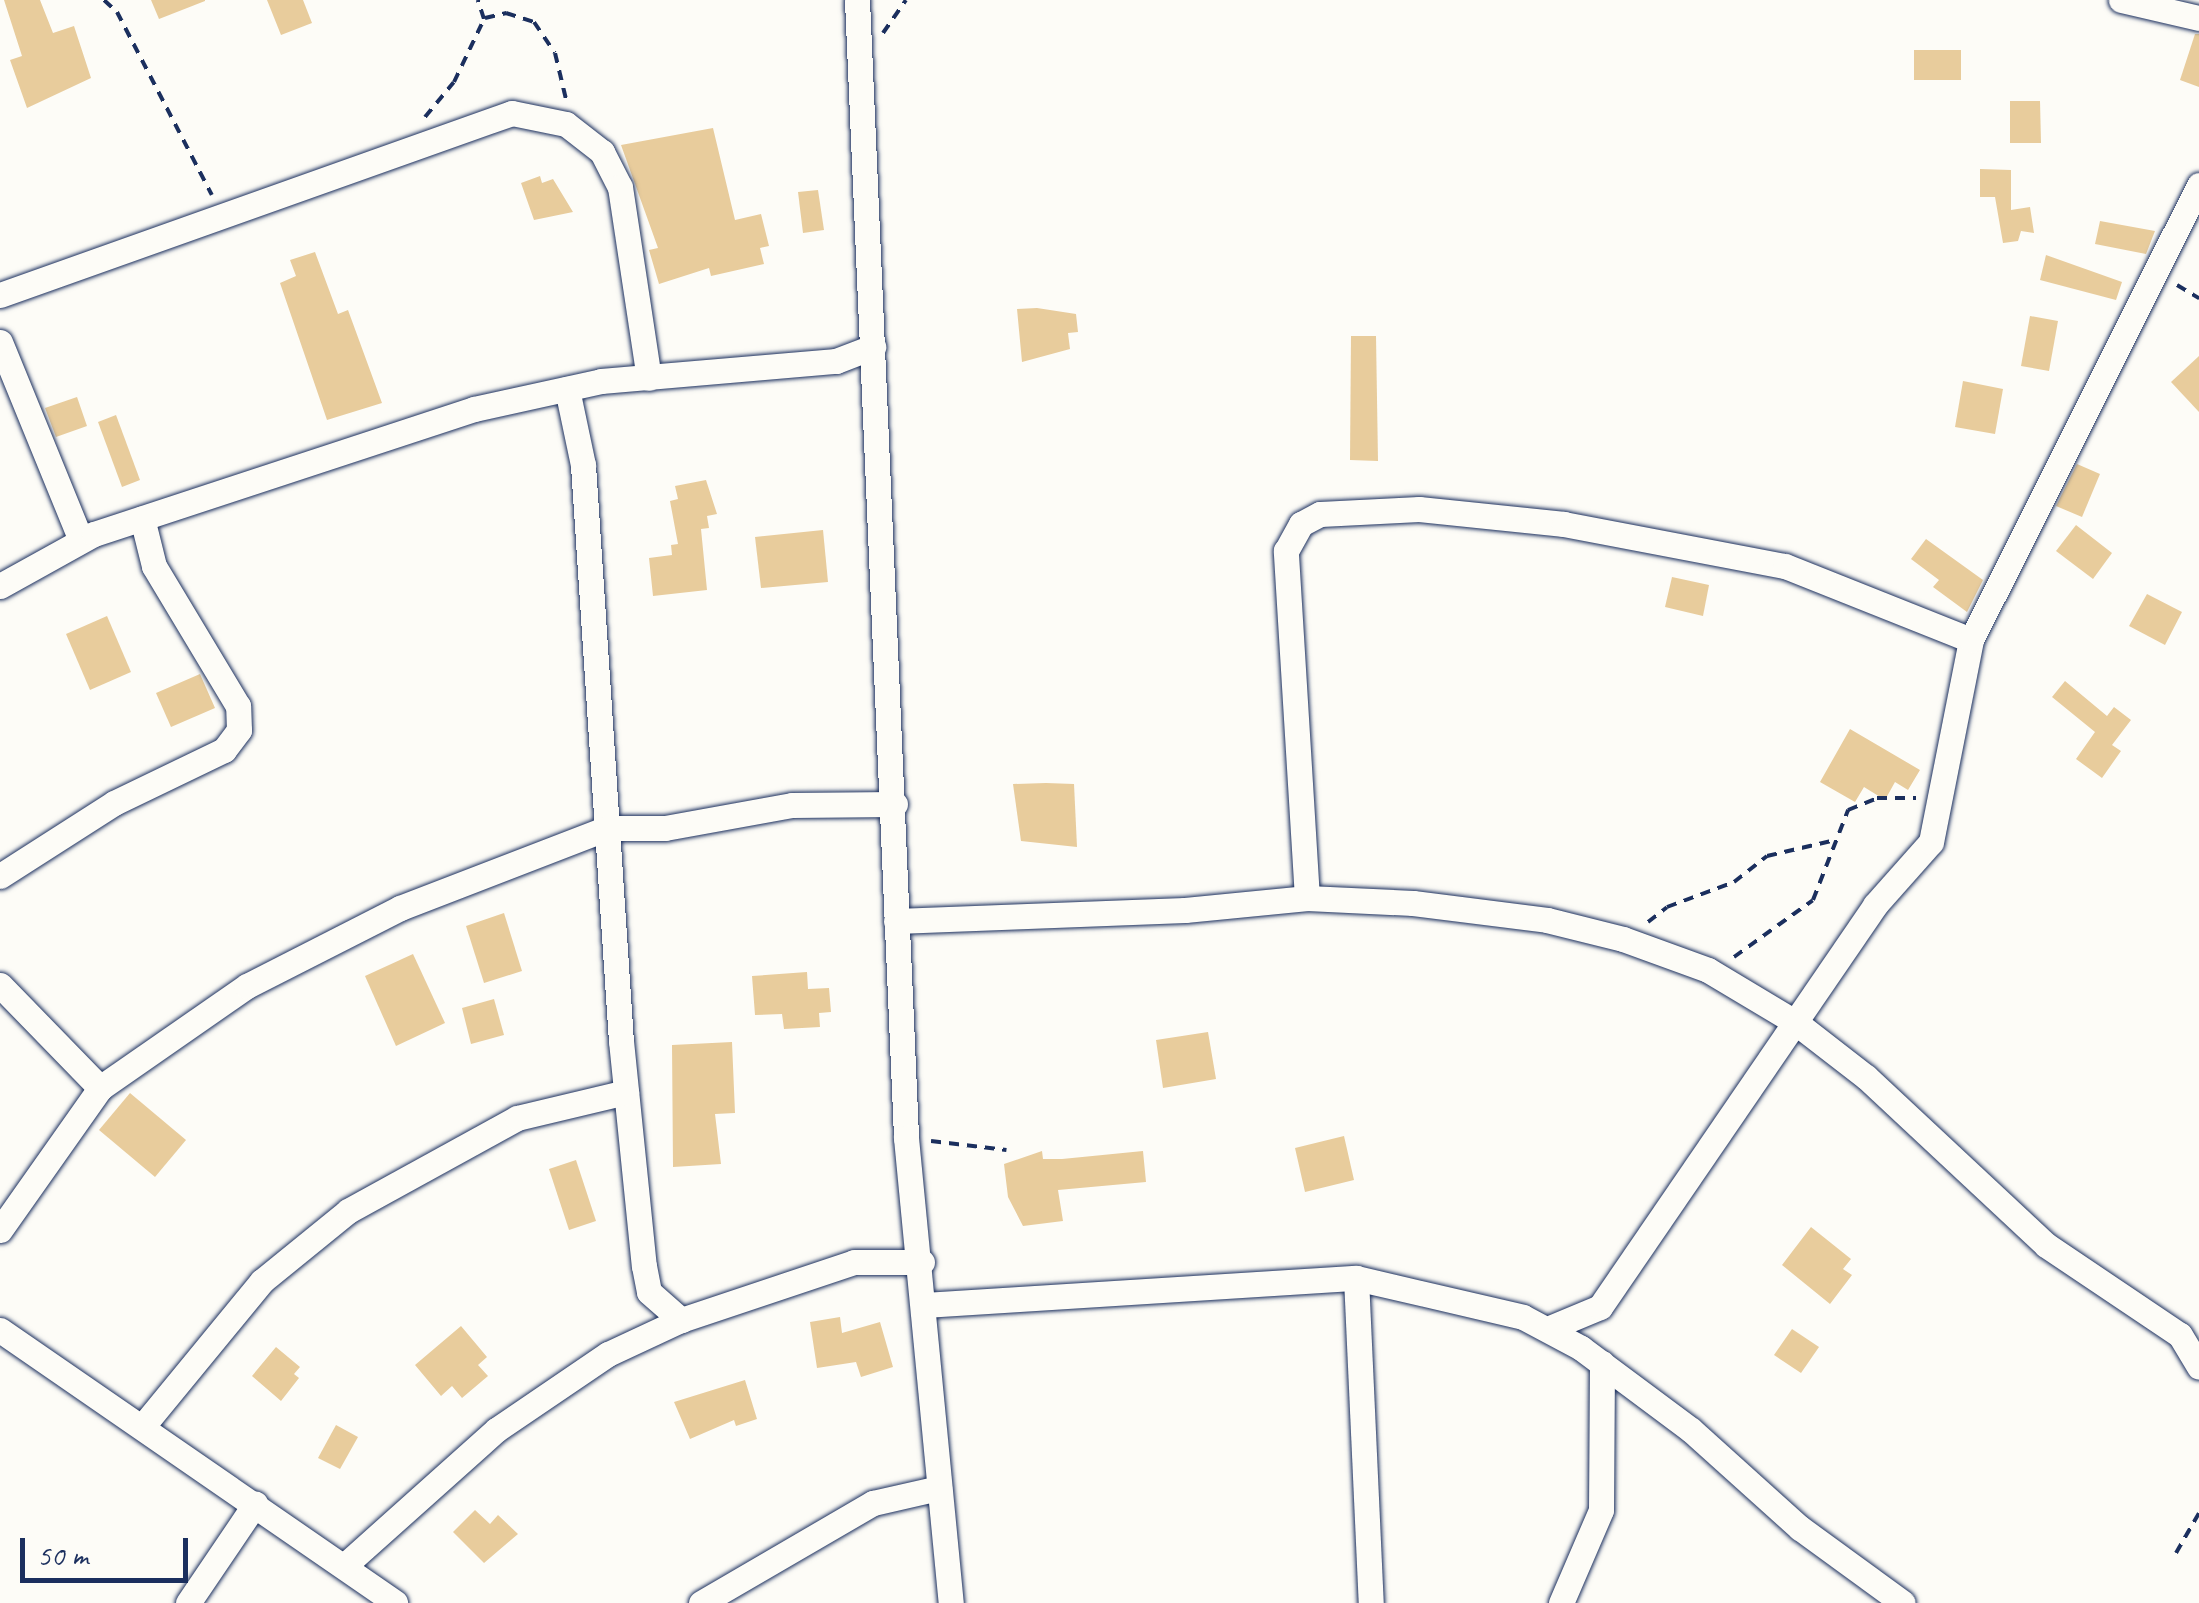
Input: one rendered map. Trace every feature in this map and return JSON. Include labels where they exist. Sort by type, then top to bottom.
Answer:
[{"type":"street","points":[[857,0],[895,804],[906,1138],[922,1262],[951,1603]]},
{"type":"street","points":[[2121,0],[2199,18]]},
{"type":"street","points":[[0,295],[396,151],[512,113],[566,124],[602,152],[620,187],[649,378]]},
{"type":"street","points":[[1552,1327],[1600,1307],[1875,904],[1931,842],[1971,640],[2199,185]]},
{"type":"street","points":[[0,342],[81,540]]},
{"type":"street","points":[[0,586],[81,540],[352,445],[568,388],[836,362],[873,347]]},
{"type":"street","points":[[568,388],[583,465],[626,1092],[649,1292],[680,1320]]},
{"type":"street","points":[[1307,898],[1286,551],[1302,524],[1320,514],[1419,509],[1564,524],[1785,566],[1971,640]]},
{"type":"street","points":[[0,876],[114,803],[224,750],[239,730],[238,706],[154,566],[142,518]]},
{"type":"street","points":[[0,1230],[100,1088],[247,986],[400,908],[607,828],[666,828],[792,806],[895,804]]},
{"type":"street","points":[[896,921],[1185,910],[1307,898],[1490,913],[1623,938],[1708,970],[1795,1022],[1866,1077],[2046,1245],[2180,1335],[2199,1367]]},
{"type":"street","points":[[0,985],[100,1088]]},
{"type":"street","points":[[142,1427],[262,1281],[348,1211],[516,1118],[626,1092]]},
{"type":"street","points":[[344,1566],[496,1430],[608,1354],[680,1320],[854,1262],[922,1262]]},
{"type":"street","points":[[1356,1278],[1371,1603]]},
{"type":"street","points":[[924,1305],[1356,1278],[1552,1327],[1691,1430],[1800,1528],[1903,1603]]},
{"type":"street","points":[[0,1330],[395,1603]]},
{"type":"street","points":[[1561,1603],[1601,1510],[1602,1363]]},
{"type":"street","points":[[701,1603],[873,1503],[939,1488]]},
{"type":"street","points":[[188,1603],[255,1504]]},
{"type":"path","points":[[104,0],[117,12],[224,216]]},
{"type":"path","points":[[396,151],[454,82],[484,19],[478,0]]},
{"type":"path","points":[[484,19],[506,13],[534,22],[556,54],[566,124]]},
{"type":"path","points":[[1708,970],[1808,906],[1840,820],[1861,802],[1942,798]]},
{"type":"path","points":[[1623,938],[1668,907],[1734,882],[1766,856],[1831,841]]},
{"type":"path","points":[[906,1138],[1006,1150]]},
{"type":"path","points":[[2176,1552],[2199,1512]]},
{"type":"building","points":[[4,0],[40,0],[53,33],[74,26],[91,78],[27,108],[10,60],[22,56]]},
{"type":"building","points":[[151,0],[205,0],[205,1],[159,19]]},
{"type":"building","points":[[267,0],[303,0],[312,23],[281,35]]},
{"type":"building","points":[[2195,34],[2199,34],[2199,87],[2180,80]]},
{"type":"building","points":[[1914,50],[1961,50],[1961,80],[1914,80]]},
{"type":"building","points":[[2010,101],[2040,101],[2041,143],[2010,143]]},
{"type":"building","points":[[713,128],[735,220],[761,214],[769,246],[760,248],[764,264],[711,276],[709,268],[659,284],[649,250],[658,248],[621,145]]},
{"type":"building","points":[[1980,169],[2011,170],[2011,210],[2030,207],[2034,233],[2021,231],[2018,241],[2003,243],[1995,197],[1980,197]]},
{"type":"building","points":[[540,176],[542,183],[553,179],[573,212],[534,220],[521,183]]},
{"type":"building","points":[[818,190],[824,230],[803,233],[798,192]]},
{"type":"building","points":[[2100,221],[2155,231],[2146,254],[2095,244]]},
{"type":"building","points":[[315,252],[338,314],[348,310],[382,403],[327,420],[280,283],[296,276],[290,260]]},
{"type":"building","points":[[2046,255],[2122,282],[2116,300],[2040,280]]},
{"type":"building","points":[[1017,309],[1076,314],[1078,332],[1068,333],[1070,349],[1022,362]]},
{"type":"building","points":[[2030,316],[2058,321],[2049,371],[2021,366]]},
{"type":"building","points":[[1351,336],[1376,336],[1378,461],[1350,460]]},
{"type":"building","points":[[2199,356],[2199,412],[2171,382]]},
{"type":"building","points":[[1963,381],[2003,389],[1995,434],[1955,427]]},
{"type":"building","points":[[77,397],[87,426],[56,437],[45,408]]},
{"type":"building","points":[[116,415],[140,480],[122,487],[98,422]]},
{"type":"building","points":[[2077,464],[2100,474],[2082,517],[2056,506]]},
{"type":"building","points":[[706,480],[717,514],[707,516],[709,528],[701,529],[707,590],[653,596],[649,558],[672,555],[671,545],[678,544],[670,501],[678,499],[675,486]]},
{"type":"building","points":[[2076,525],[2112,553],[2093,579],[2056,551]]},
{"type":"building","points":[[823,530],[828,582],[761,588],[755,537]]},
{"type":"building","points":[[1926,539],[1983,580],[1967,612],[1933,587],[1939,580],[1911,559]]},
{"type":"building","points":[[1672,577],[1709,585],[1703,616],[1665,607]]},
{"type":"building","points":[[2147,594],[2182,612],[2165,645],[2129,626]]},
{"type":"building","points":[[107,616],[131,672],[90,690],[66,634]]},
{"type":"building","points":[[200,674],[215,708],[171,727],[156,693]]},
{"type":"building","points":[[2065,681],[2107,716],[2114,707],[2131,720],[2112,745],[2121,751],[2102,778],[2076,759],[2095,732],[2052,697]]},
{"type":"building","points":[[1850,729],[1920,770],[1908,790],[1895,782],[1885,800],[1864,787],[1855,802],[1820,782]]},
{"type":"building","points":[[1013,784],[1074,784],[1077,847],[1021,841]]},
{"type":"building","points":[[504,913],[522,971],[484,983],[466,926]]},
{"type":"building","points":[[413,954],[445,1023],[396,1046],[365,976]]},
{"type":"building","points":[[807,972],[808,989],[829,988],[831,1012],[819,1013],[820,1027],[784,1029],[782,1014],[755,1015],[752,976]]},
{"type":"building","points":[[494,999],[504,1035],[471,1044],[462,1008]]},
{"type":"building","points":[[1208,1032],[1216,1079],[1163,1088],[1156,1040]]},
{"type":"building","points":[[732,1042],[735,1113],[715,1114],[721,1164],[673,1167],[672,1045]]},
{"type":"building","points":[[130,1093],[186,1140],[155,1177],[99,1130]]},
{"type":"building","points":[[1344,1136],[1354,1180],[1305,1192],[1295,1148]]},
{"type":"building","points":[[1042,1151],[1043,1159],[1062,1159],[1143,1151],[1146,1182],[1058,1190],[1063,1221],[1023,1226],[1008,1197],[1004,1164]]},
{"type":"building","points":[[576,1160],[596,1221],[569,1230],[549,1169]]},
{"type":"building","points":[[1811,1227],[1851,1259],[1843,1269],[1852,1275],[1830,1304],[1782,1265]]},
{"type":"building","points":[[840,1317],[842,1333],[880,1322],[893,1367],[861,1377],[856,1362],[817,1368],[810,1322]]},
{"type":"building","points":[[461,1326],[487,1357],[478,1365],[488,1376],[462,1398],[452,1386],[441,1396],[415,1365]]},
{"type":"building","points":[[1792,1329],[1819,1347],[1801,1373],[1774,1355]]},
{"type":"building","points":[[276,1347],[300,1367],[294,1374],[299,1378],[281,1401],[252,1376]]},
{"type":"building","points":[[745,1380],[757,1419],[736,1426],[734,1420],[690,1439],[674,1402]]},
{"type":"building","points":[[336,1425],[358,1437],[340,1469],[318,1458]]},
{"type":"building","points":[[475,1510],[490,1524],[498,1515],[518,1534],[484,1563],[453,1532]]}]
